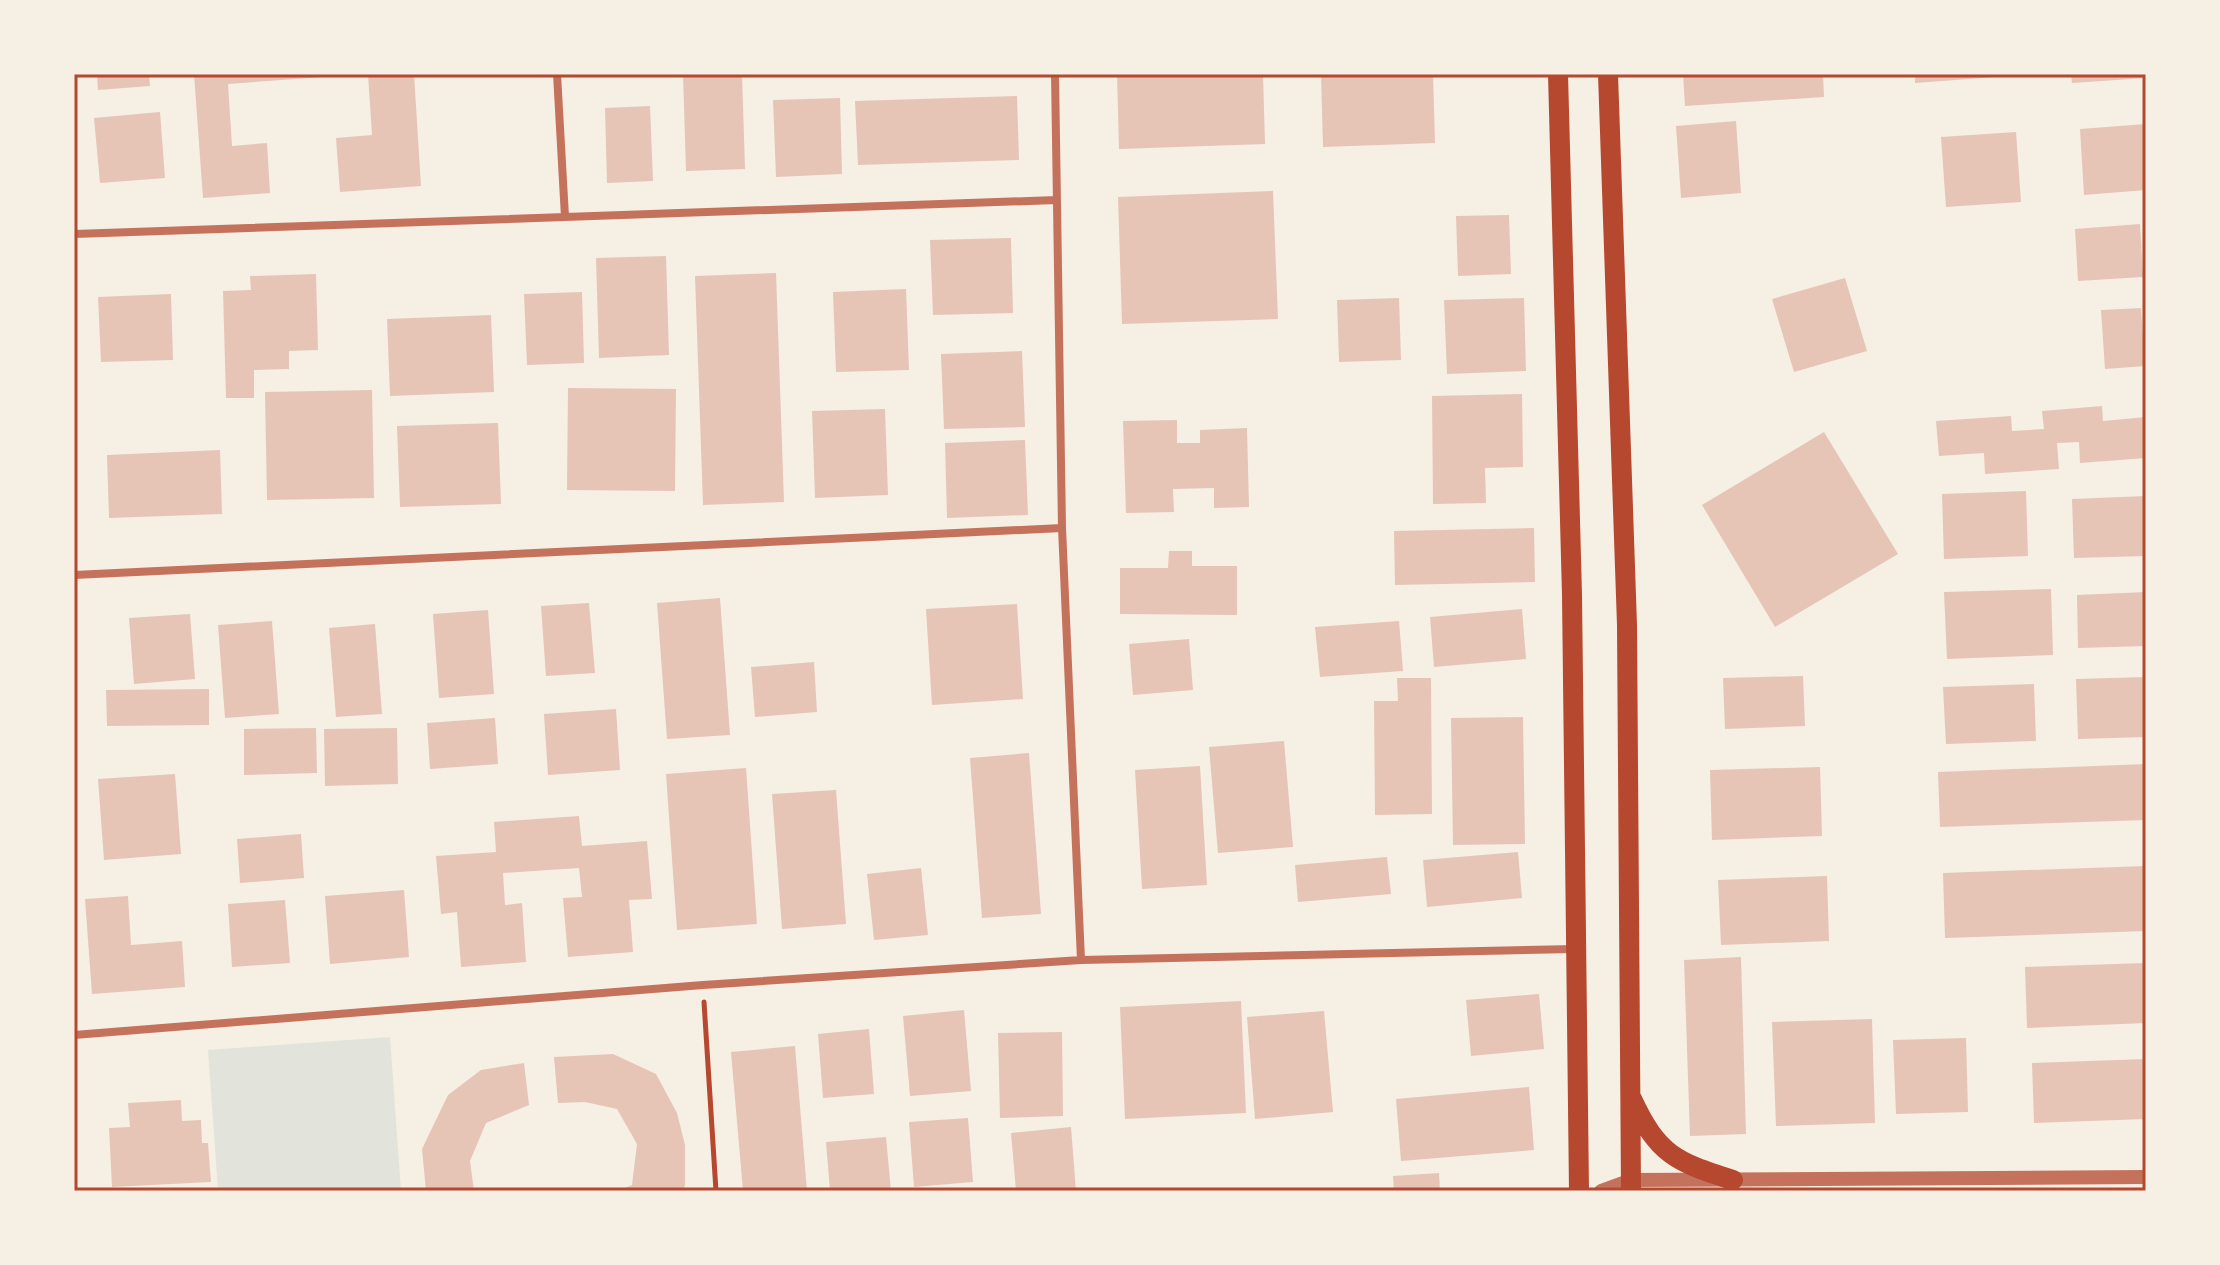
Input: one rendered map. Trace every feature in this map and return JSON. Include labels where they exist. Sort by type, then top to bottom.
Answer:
[{"type":"main road","points":[[1558,74],[1572,595],[1579,1191]]},
{"type":"main road","points":[[1608,74],[1627,625],[1631,1186]]},
{"type":"main road","points":[[1629,1093],[1650,1134],[1662,1149],[1679,1161],[1733,1180]]},
{"type":"street","points":[[557,74],[565,217]]},
{"type":"street","points":[[1055,74],[1062,528],[1081,960]]},
{"type":"street","points":[[74,234],[1056,200]]},
{"type":"street","points":[[74,575],[1062,528]]},
{"type":"street","points":[[74,1035],[703,985],[1081,960],[1575,949]]},
{"type":"street","points":[[1601,1191],[1631,1186],[1733,1180],[2146,1177]]},
{"type":"path","points":[[703,985],[716,1191]]},
{"type":"shaded area","points":[[390,1037],[401,1191],[218,1191],[208,1050]]},
{"type":"building","points":[[97,74],[149,74],[150,86],[98,90]]},
{"type":"building","points":[[194,74],[337,76],[228,84],[232,146],[267,143],[270,193],[203,198]]},
{"type":"building","points":[[368,74],[414,74],[421,186],[340,192],[336,138],[372,135]]},
{"type":"building","points":[[683,74],[742,74],[745,169],[686,171]]},
{"type":"building","points":[[1117,74],[1263,74],[1265,144],[1119,149]]},
{"type":"building","points":[[1321,74],[1433,74],[1435,143],[1323,147]]},
{"type":"building","points":[[1683,74],[1823,74],[1824,97],[1685,106]]},
{"type":"building","points":[[1915,74],[2009,74],[2009,76],[1915,83]]},
{"type":"building","points":[[2071,74],[2146,74],[2146,78],[2072,83]]},
{"type":"building","points":[[1017,96],[1019,160],[858,165],[855,101]]},
{"type":"building","points":[[840,98],[842,174],[776,177],[773,100]]},
{"type":"building","points":[[650,106],[653,181],[607,183],[605,108]]},
{"type":"building","points":[[160,112],[165,178],[100,183],[94,118]]},
{"type":"building","points":[[1736,121],[1741,193],[1681,198],[1676,126]]},
{"type":"building","points":[[2146,124],[2146,190],[2084,195],[2080,129]]},
{"type":"building","points":[[2016,132],[2021,202],[1946,207],[1941,137]]},
{"type":"building","points":[[1273,191],[1278,319],[1122,324],[1118,197]]},
{"type":"building","points":[[1509,215],[1511,274],[1458,276],[1456,216]]},
{"type":"building","points":[[2140,224],[2143,277],[2078,281],[2075,229]]},
{"type":"building","points":[[1011,238],[1013,313],[933,315],[930,240]]},
{"type":"building","points":[[666,256],[669,355],[599,358],[596,258]]},
{"type":"building","points":[[776,273],[784,502],[703,505],[695,276]]},
{"type":"building","points":[[316,274],[318,350],[289,351],[289,369],[254,370],[254,398],[226,398],[223,291],[251,290],[250,276]]},
{"type":"building","points":[[1845,278],[1867,351],[1794,372],[1772,299]]},
{"type":"building","points":[[906,289],[909,370],[836,372],[833,292]]},
{"type":"building","points":[[582,292],[584,363],[527,365],[524,294]]},
{"type":"building","points":[[171,294],[173,360],[101,362],[98,297]]},
{"type":"building","points":[[1399,298],[1401,360],[1339,362],[1337,300]]},
{"type":"building","points":[[1524,298],[1526,371],[1447,374],[1444,300]]},
{"type":"building","points":[[2141,308],[2145,366],[2105,369],[2101,310]]},
{"type":"building","points":[[491,315],[494,392],[390,396],[387,319]]},
{"type":"building","points":[[1022,351],[1025,427],[944,429],[941,354]]},
{"type":"building","points":[[568,388],[676,389],[675,491],[567,490]]},
{"type":"building","points":[[372,390],[374,498],[267,500],[265,392]]},
{"type":"building","points":[[1522,394],[1523,467],[1485,468],[1486,503],[1433,504],[1432,396]]},
{"type":"building","points":[[2102,406],[2103,421],[2146,417],[2146,458],[2080,463],[2079,442],[2057,443],[2059,469],[1985,474],[1984,453],[1939,456],[1936,421],[2011,416],[2012,431],[2044,429],[2042,411]]},
{"type":"building","points":[[885,409],[888,495],[815,498],[812,411]]},
{"type":"building","points":[[1177,420],[1177,443],[1200,443],[1200,430],[1247,428],[1249,507],[1214,508],[1214,488],[1173,489],[1174,512],[1126,513],[1123,421]]},
{"type":"building","points":[[498,423],[501,504],[400,507],[397,426]]},
{"type":"building","points":[[1824,432],[1898,554],[1775,627],[1702,505]]},
{"type":"building","points":[[1025,440],[1028,515],[947,518],[945,443]]},
{"type":"building","points":[[220,450],[222,514],[109,518],[107,455]]},
{"type":"building","points":[[2026,491],[2028,556],[1944,559],[1942,494]]},
{"type":"building","points":[[2146,496],[2146,556],[2074,558],[2072,499]]},
{"type":"building","points":[[1534,528],[1535,582],[1395,585],[1394,531]]},
{"type":"building","points":[[1169,551],[1192,551],[1192,566],[1237,566],[1237,615],[1120,614],[1120,568],[1168,568]]},
{"type":"building","points":[[2051,589],[2053,655],[1947,659],[1944,592]]},
{"type":"building","points":[[2146,592],[2146,646],[2078,648],[2077,595]]},
{"type":"building","points":[[720,598],[730,735],[667,739],[657,603]]},
{"type":"building","points":[[589,603],[595,673],[546,676],[541,606]]},
{"type":"building","points":[[1017,604],[1023,699],[932,705],[926,609]]},
{"type":"building","points":[[1522,609],[1526,659],[1434,667],[1430,617]]},
{"type":"building","points":[[488,610],[494,694],[439,698],[433,614]]},
{"type":"building","points":[[190,614],[195,679],[134,684],[129,618]]},
{"type":"building","points":[[272,621],[279,714],[225,718],[218,625]]},
{"type":"building","points":[[1399,621],[1403,671],[1320,677],[1315,627]]},
{"type":"building","points":[[375,624],[382,714],[336,717],[329,628]]},
{"type":"building","points":[[1189,639],[1193,690],[1133,695],[1129,644]]},
{"type":"building","points":[[814,662],[817,712],[755,717],[751,667]]},
{"type":"building","points":[[1803,676],[1805,726],[1725,729],[1723,678]]},
{"type":"building","points":[[2146,677],[2146,737],[2078,739],[2076,679]]},
{"type":"building","points":[[1397,678],[1431,678],[1432,814],[1375,815],[1374,701],[1398,701]]},
{"type":"building","points":[[2034,684],[2036,741],[1946,744],[1943,687]]},
{"type":"building","points":[[209,689],[209,725],[107,726],[106,690]]},
{"type":"building","points":[[616,709],[620,770],[548,775],[544,714]]},
{"type":"building","points":[[1523,717],[1525,844],[1453,845],[1451,718]]},
{"type":"building","points":[[495,718],[498,764],[430,769],[427,723]]},
{"type":"building","points":[[316,728],[317,773],[244,775],[244,729]]},
{"type":"building","points":[[397,728],[398,784],[325,786],[324,729]]},
{"type":"building","points":[[1284,741],[1293,847],[1218,853],[1209,747]]},
{"type":"building","points":[[1029,753],[1041,914],[982,918],[970,758]]},
{"type":"building","points":[[2146,764],[2146,820],[1940,827],[1938,772]]},
{"type":"building","points":[[1200,766],[1207,885],[1142,889],[1135,770]]},
{"type":"building","points":[[1820,767],[1822,836],[1712,840],[1710,770]]},
{"type":"building","points":[[746,768],[757,924],[677,930],[666,774]]},
{"type":"building","points":[[175,774],[181,854],[104,860],[98,779]]},
{"type":"building","points":[[836,790],[846,924],[782,929],[772,794]]},
{"type":"building","points":[[579,816],[582,846],[647,841],[652,899],[629,900],[633,952],[568,957],[563,898],[582,897],[579,868],[503,873],[505,905],[522,903],[526,962],[461,967],[457,912],[441,914],[436,856],[496,852],[494,822]]},
{"type":"building","points":[[301,834],[304,878],[240,883],[237,839]]},
{"type":"building","points":[[1518,852],[1522,898],[1427,907],[1423,860]]},
{"type":"building","points":[[1387,857],[1391,894],[1298,902],[1295,865]]},
{"type":"building","points":[[2146,866],[2146,931],[1945,938],[1943,873]]},
{"type":"building","points":[[921,868],[928,935],[874,940],[867,874]]},
{"type":"building","points":[[1827,876],[1829,941],[1721,945],[1718,880]]},
{"type":"building","points":[[404,890],[409,957],[330,964],[325,896]]},
{"type":"building","points":[[128,896],[131,945],[182,941],[185,987],[92,994],[85,899]]},
{"type":"building","points":[[285,900],[290,963],[232,967],[228,904]]},
{"type":"building","points":[[1741,957],[1746,1134],[1690,1136],[1684,960]]},
{"type":"building","points":[[2146,963],[2146,1023],[2027,1028],[2025,967]]},
{"type":"building","points":[[1539,994],[1544,1049],[1471,1056],[1466,1000]]},
{"type":"building","points":[[1241,1001],[1246,1113],[1125,1119],[1120,1007]]},
{"type":"building","points":[[964,1010],[971,1091],[910,1096],[903,1016]]},
{"type":"building","points":[[1324,1011],[1333,1112],[1255,1119],[1247,1017]]},
{"type":"building","points":[[1872,1019],[1875,1123],[1776,1126],[1772,1022]]},
{"type":"building","points":[[869,1029],[874,1094],[823,1098],[818,1034]]},
{"type":"building","points":[[1062,1032],[1063,1116],[1000,1118],[998,1033]]},
{"type":"building","points":[[1966,1038],[1968,1112],[1896,1114],[1893,1040]]},
{"type":"building","points":[[795,1046],[807,1191],[743,1191],[731,1052]]},
{"type":"building","points":[[613,1054],[656,1074],[677,1113],[685,1145],[683,1191],[618,1191],[632,1185],[637,1144],[617,1109],[585,1102],[558,1103],[554,1057]]},
{"type":"building","points":[[2146,1059],[2146,1119],[2034,1123],[2032,1063]]},
{"type":"building","points":[[524,1063],[529,1105],[486,1123],[470,1161],[474,1191],[426,1191],[422,1149],[448,1095],[481,1070]]},
{"type":"building","points":[[1529,1087],[1534,1150],[1401,1161],[1396,1099]]},
{"type":"building","points":[[181,1100],[182,1121],[201,1120],[202,1143],[208,1143],[211,1182],[112,1187],[109,1128],[130,1127],[128,1103]]},
{"type":"building","points":[[968,1118],[973,1182],[914,1187],[909,1122]]},
{"type":"building","points":[[1071,1127],[1076,1191],[1016,1191],[1011,1133]]},
{"type":"building","points":[[886,1137],[891,1191],[830,1191],[826,1142]]},
{"type":"building","points":[[1439,1173],[1440,1191],[1394,1191],[1393,1176]]}]
